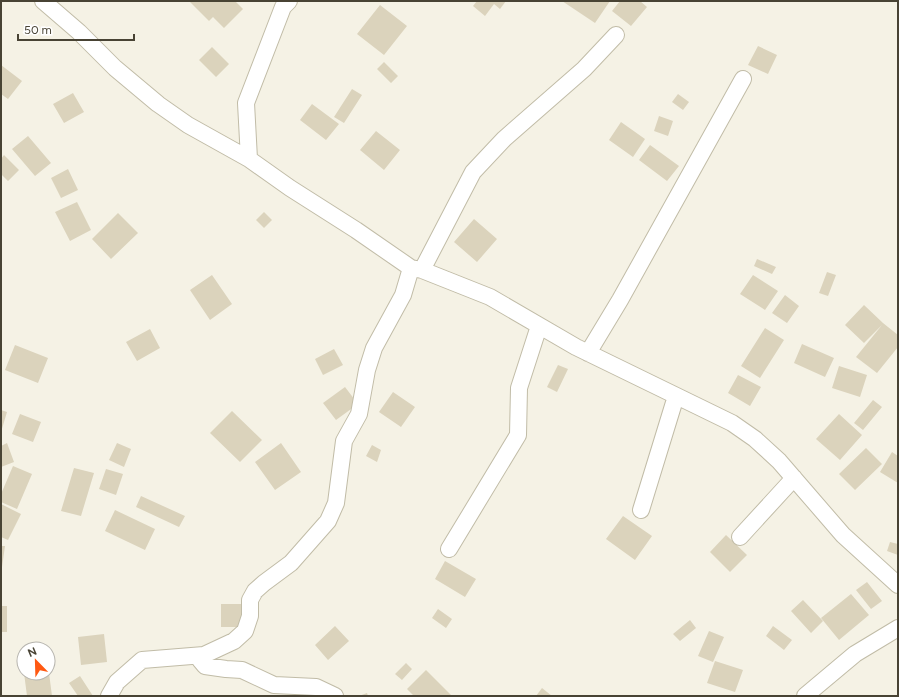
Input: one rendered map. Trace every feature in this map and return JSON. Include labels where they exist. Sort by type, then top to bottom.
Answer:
[{"type":"street","points":[[43,1],[79,32],[115,68],[158,104],[188,125],[249,159],[296,192],[417,269],[490,298],[588,353],[732,423],[750,435],[779,461],[843,535],[898,584]]},
{"type":"street","points":[[249,159],[246,103],[284,3]]},
{"type":"street","points":[[109,696],[117,682],[142,660],[204,655],[234,641],[245,631],[250,616],[250,600],[256,591],[264,583],[291,563],[328,521],[336,503],[344,441],[359,414],[374,348],[417,269],[473,172],[504,139],[584,69],[616,35]]},
{"type":"street","points":[[588,353],[620,300],[743,79]]},
{"type":"street","points":[[449,549],[518,435],[519,388],[539,326]]},
{"type":"street","points":[[641,510],[676,396]]},
{"type":"street","points":[[740,537],[794,478]]},
{"type":"street","points":[[806,696],[855,654],[898,628]]},
{"type":"street","points":[[204,655],[200,660],[205,666],[242,670],[274,685],[316,687],[335,696]]},
{"type":"building","points":[[190,1],[235,1],[243,9],[224,28],[213,17],[209,21]]},
{"type":"building","points":[[477,1],[506,1],[500,9],[494,4],[485,16],[473,6]]},
{"type":"building","points":[[562,1],[610,1],[595,23]]},
{"type":"building","points":[[620,1],[640,1],[647,7],[631,26],[612,11]]},
{"type":"building","points":[[380,5],[407,26],[384,55],[357,34]]},
{"type":"building","points":[[758,46],[777,55],[768,74],[748,65]]},
{"type":"building","points":[[212,47],[229,64],[216,77],[199,60]]},
{"type":"building","points":[[384,62],[398,76],[391,83],[377,69]]},
{"type":"building","points":[[1,65],[22,81],[8,99],[1,94]]},
{"type":"building","points":[[352,89],[362,95],[344,123],[334,117]]},
{"type":"building","points":[[73,93],[84,112],[64,123],[53,104]]},
{"type":"building","points":[[678,94],[689,102],[683,110],[672,102]]},
{"type":"building","points":[[312,104],[339,124],[326,140],[300,120]]},
{"type":"building","points":[[659,116],[673,121],[668,136],[654,131]]},
{"type":"building","points":[[621,122],[645,139],[633,157],[609,140]]},
{"type":"building","points":[[376,131],[400,150],[384,170],[360,150]]},
{"type":"building","points":[[28,136],[51,163],[35,176],[12,149]]},
{"type":"building","points":[[650,145],[679,166],[667,181],[639,160]]},
{"type":"building","points":[[4,155],[19,170],[8,181],[1,174],[1,159]]},
{"type":"building","points":[[68,169],[78,190],[61,198],[51,178]]},
{"type":"building","points":[[77,202],[91,230],[70,241],[55,212]]},
{"type":"building","points":[[264,212],[272,220],[264,228],[256,220]]},
{"type":"building","points":[[118,213],[138,233],[111,259],[92,239]]},
{"type":"building","points":[[474,219],[497,239],[477,262],[454,242]]},
{"type":"building","points":[[757,259],[776,267],[772,274],[754,266]]},
{"type":"building","points":[[827,272],[836,275],[828,296],[819,293]]},
{"type":"building","points":[[212,275],[232,304],[210,320],[190,290]]},
{"type":"building","points":[[753,275],[778,291],[765,310],[740,294]]},
{"type":"building","points":[[785,295],[799,306],[787,323],[772,313]]},
{"type":"building","points":[[864,305],[898,335],[898,347],[877,373],[856,357],[882,325],[864,343],[845,325]]},
{"type":"building","points":[[765,328],[784,340],[760,378],[741,366]]},
{"type":"building","points":[[150,329],[160,348],[137,361],[126,342]]},
{"type":"building","points":[[802,344],[834,358],[825,377],[794,363]]},
{"type":"building","points":[[15,345],[48,358],[38,383],[5,370]]},
{"type":"building","points":[[334,349],[343,365],[323,375],[315,359]]},
{"type":"building","points":[[558,365],[568,369],[557,392],[547,387]]},
{"type":"building","points":[[839,366],[867,375],[860,397],[832,388]]},
{"type":"building","points":[[738,375],[761,387],[750,406],[728,393]]},
{"type":"building","points":[[345,387],[358,404],[336,420],[323,403]]},
{"type":"building","points":[[393,392],[415,407],[401,427],[379,412]]},
{"type":"building","points":[[873,400],[882,407],[863,430],[854,423]]},
{"type":"building","points":[[1,410],[7,412],[1,432]]},
{"type":"building","points":[[232,411],[262,440],[240,462],[210,433]]},
{"type":"building","points":[[20,414],[41,422],[33,442],[12,434]]},
{"type":"building","points":[[839,414],[862,435],[840,460],[816,439]]},
{"type":"building","points":[[7,443],[14,462],[1,467],[1,446]]},
{"type":"building","points":[[117,443],[131,449],[124,467],[109,460]]},
{"type":"building","points":[[281,443],[301,472],[275,490],[255,462]]},
{"type":"building","points":[[372,445],[381,450],[377,462],[366,456]]},
{"type":"building","points":[[866,448],[882,464],[855,490],[839,474]]},
{"type":"building","points":[[892,452],[898,456],[898,483],[880,472]]},
{"type":"building","points":[[13,466],[32,474],[17,509],[1,502],[1,494]]},
{"type":"building","points":[[74,468],[94,473],[81,516],[61,511]]},
{"type":"building","points":[[106,469],[123,474],[116,495],[99,489]]},
{"type":"building","points":[[141,496],[185,516],[179,527],[136,507]]},
{"type":"building","points":[[1,504],[21,514],[8,540],[1,537]]},
{"type":"building","points":[[115,510],[155,529],[145,550],[105,531]]},
{"type":"building","points":[[623,516],[652,536],[635,560],[606,539]]},
{"type":"building","points":[[726,535],[747,555],[730,572],[710,552]]},
{"type":"building","points":[[890,542],[898,544],[898,555],[887,551]]},
{"type":"building","points":[[1,546],[5,546],[2,567],[1,567]]},
{"type":"building","points":[[445,561],[476,579],[465,597],[435,579]]},
{"type":"building","points":[[867,582],[882,601],[871,609],[856,590]]},
{"type":"building","points":[[851,594],[869,615],[839,640],[821,618]]},
{"type":"building","points":[[803,600],[823,621],[811,633],[791,611]]},
{"type":"building","points":[[221,604],[241,604],[241,627],[221,627]]},
{"type":"building","points":[[1,606],[7,606],[7,632],[1,632]]},
{"type":"building","points":[[438,609],[452,619],[446,628],[432,618]]},
{"type":"building","points":[[690,620],[696,628],[680,641],[673,634]]},
{"type":"building","points":[[335,626],[349,641],[328,660],[315,645]]},
{"type":"building","points":[[773,626],[792,640],[784,650],[766,636]]},
{"type":"building","points":[[709,631],[724,637],[713,662],[698,656]]},
{"type":"building","points":[[104,634],[107,662],[81,665],[78,637]]},
{"type":"building","points":[[715,661],[743,670],[735,692],[707,683]]},
{"type":"building","points":[[406,663],[412,669],[402,680],[395,674]]},
{"type":"building","points":[[426,670],[452,696],[414,696],[407,689]]},
{"type":"building","points":[[80,676],[93,696],[78,696],[69,683]]},
{"type":"building","points":[[25,681],[50,681],[52,696],[27,696]]},
{"type":"building","points":[[542,688],[552,696],[536,696]]},
{"type":"building","points":[[367,693],[368,696],[359,696]]}]
